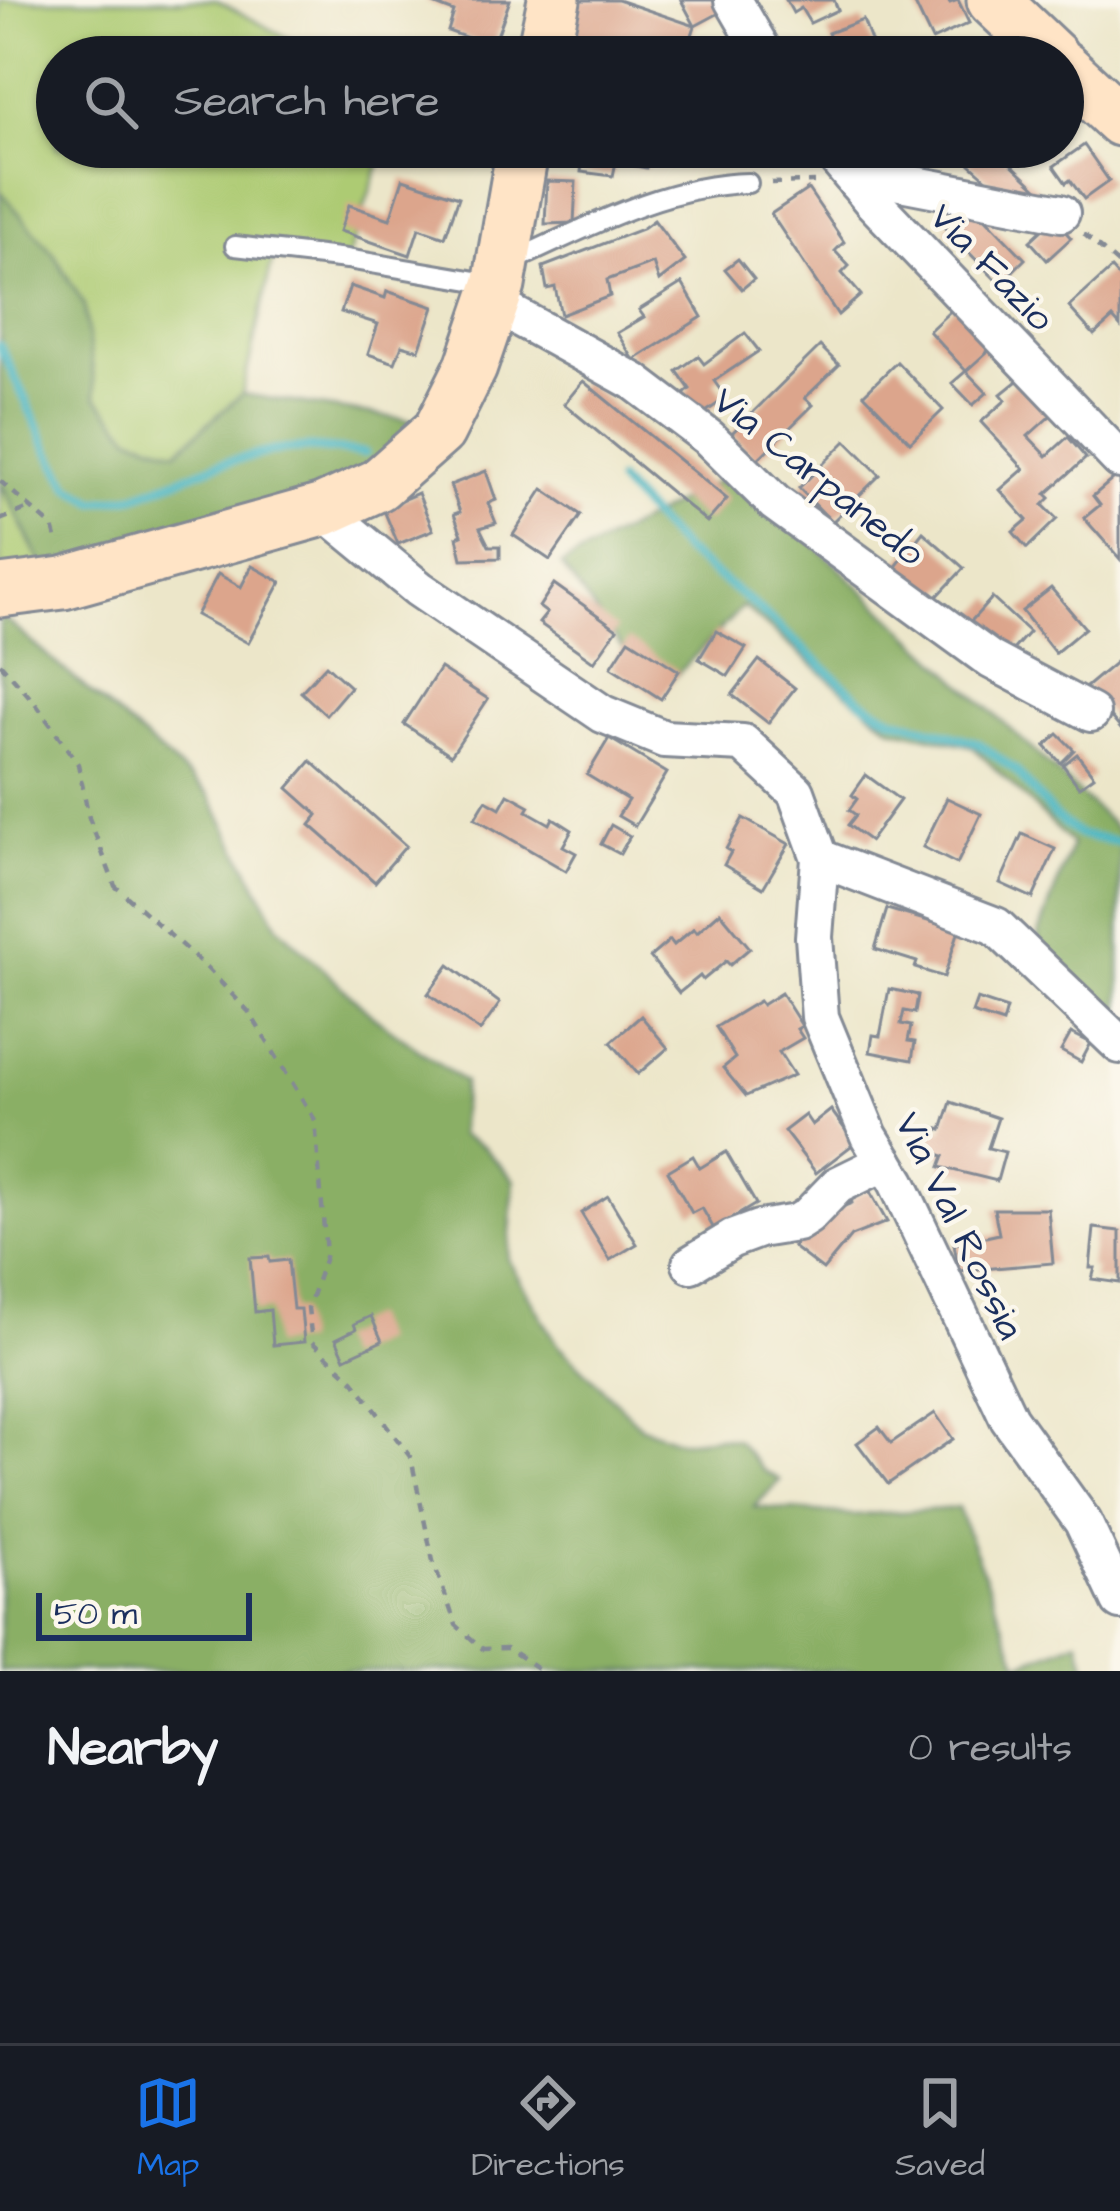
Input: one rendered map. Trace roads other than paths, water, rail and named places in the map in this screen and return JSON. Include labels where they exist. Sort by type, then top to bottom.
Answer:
[{"type":"main road","points":[[546,36],[554,0]]},
{"type":"main road","points":[[993,0],[1031,36]]},
{"type":"main road","points":[[1084,87],[1120,120]]},
{"type":"main road","points":[[0,591],[63,584],[323,510],[377,485],[440,431],[471,367],[498,285],[520,168]]},
{"type":"street","points":[[733,0],[754,36]]},
{"type":"street","name":"Via Fazio","points":[[844,168],[1120,460]]},
{"type":"street","name":"Via Fazio","points":[[856,182],[890,180],[1061,213]]},
{"type":"street","name":"Via Carpanedo","points":[[498,285],[709,438],[775,503],[992,660],[1091,713]]},
{"type":"street","name":"Via Val Rossia","points":[[323,510],[419,589],[603,714],[664,739],[743,743],[796,792],[820,858],[814,937],[820,1017],[869,1136],[1010,1419],[1083,1522],[1120,1601]]},
{"type":"street","points":[[820,858],[996,926],[1120,1045]]},
{"type":"street","points":[[691,1264],[732,1239],[797,1222],[838,1185],[885,1162]]},
{"type":"lane","points":[[235,246],[498,285],[652,200],[748,183]]},
{"type":"waterway","points":[[0,346],[70,487],[96,502],[135,496],[218,464],[278,450],[365,453]]},
{"type":"waterway","points":[[618,482],[685,552],[755,606],[863,702],[892,718],[976,742],[1015,770],[1054,816],[1079,835],[1120,842]]}]
